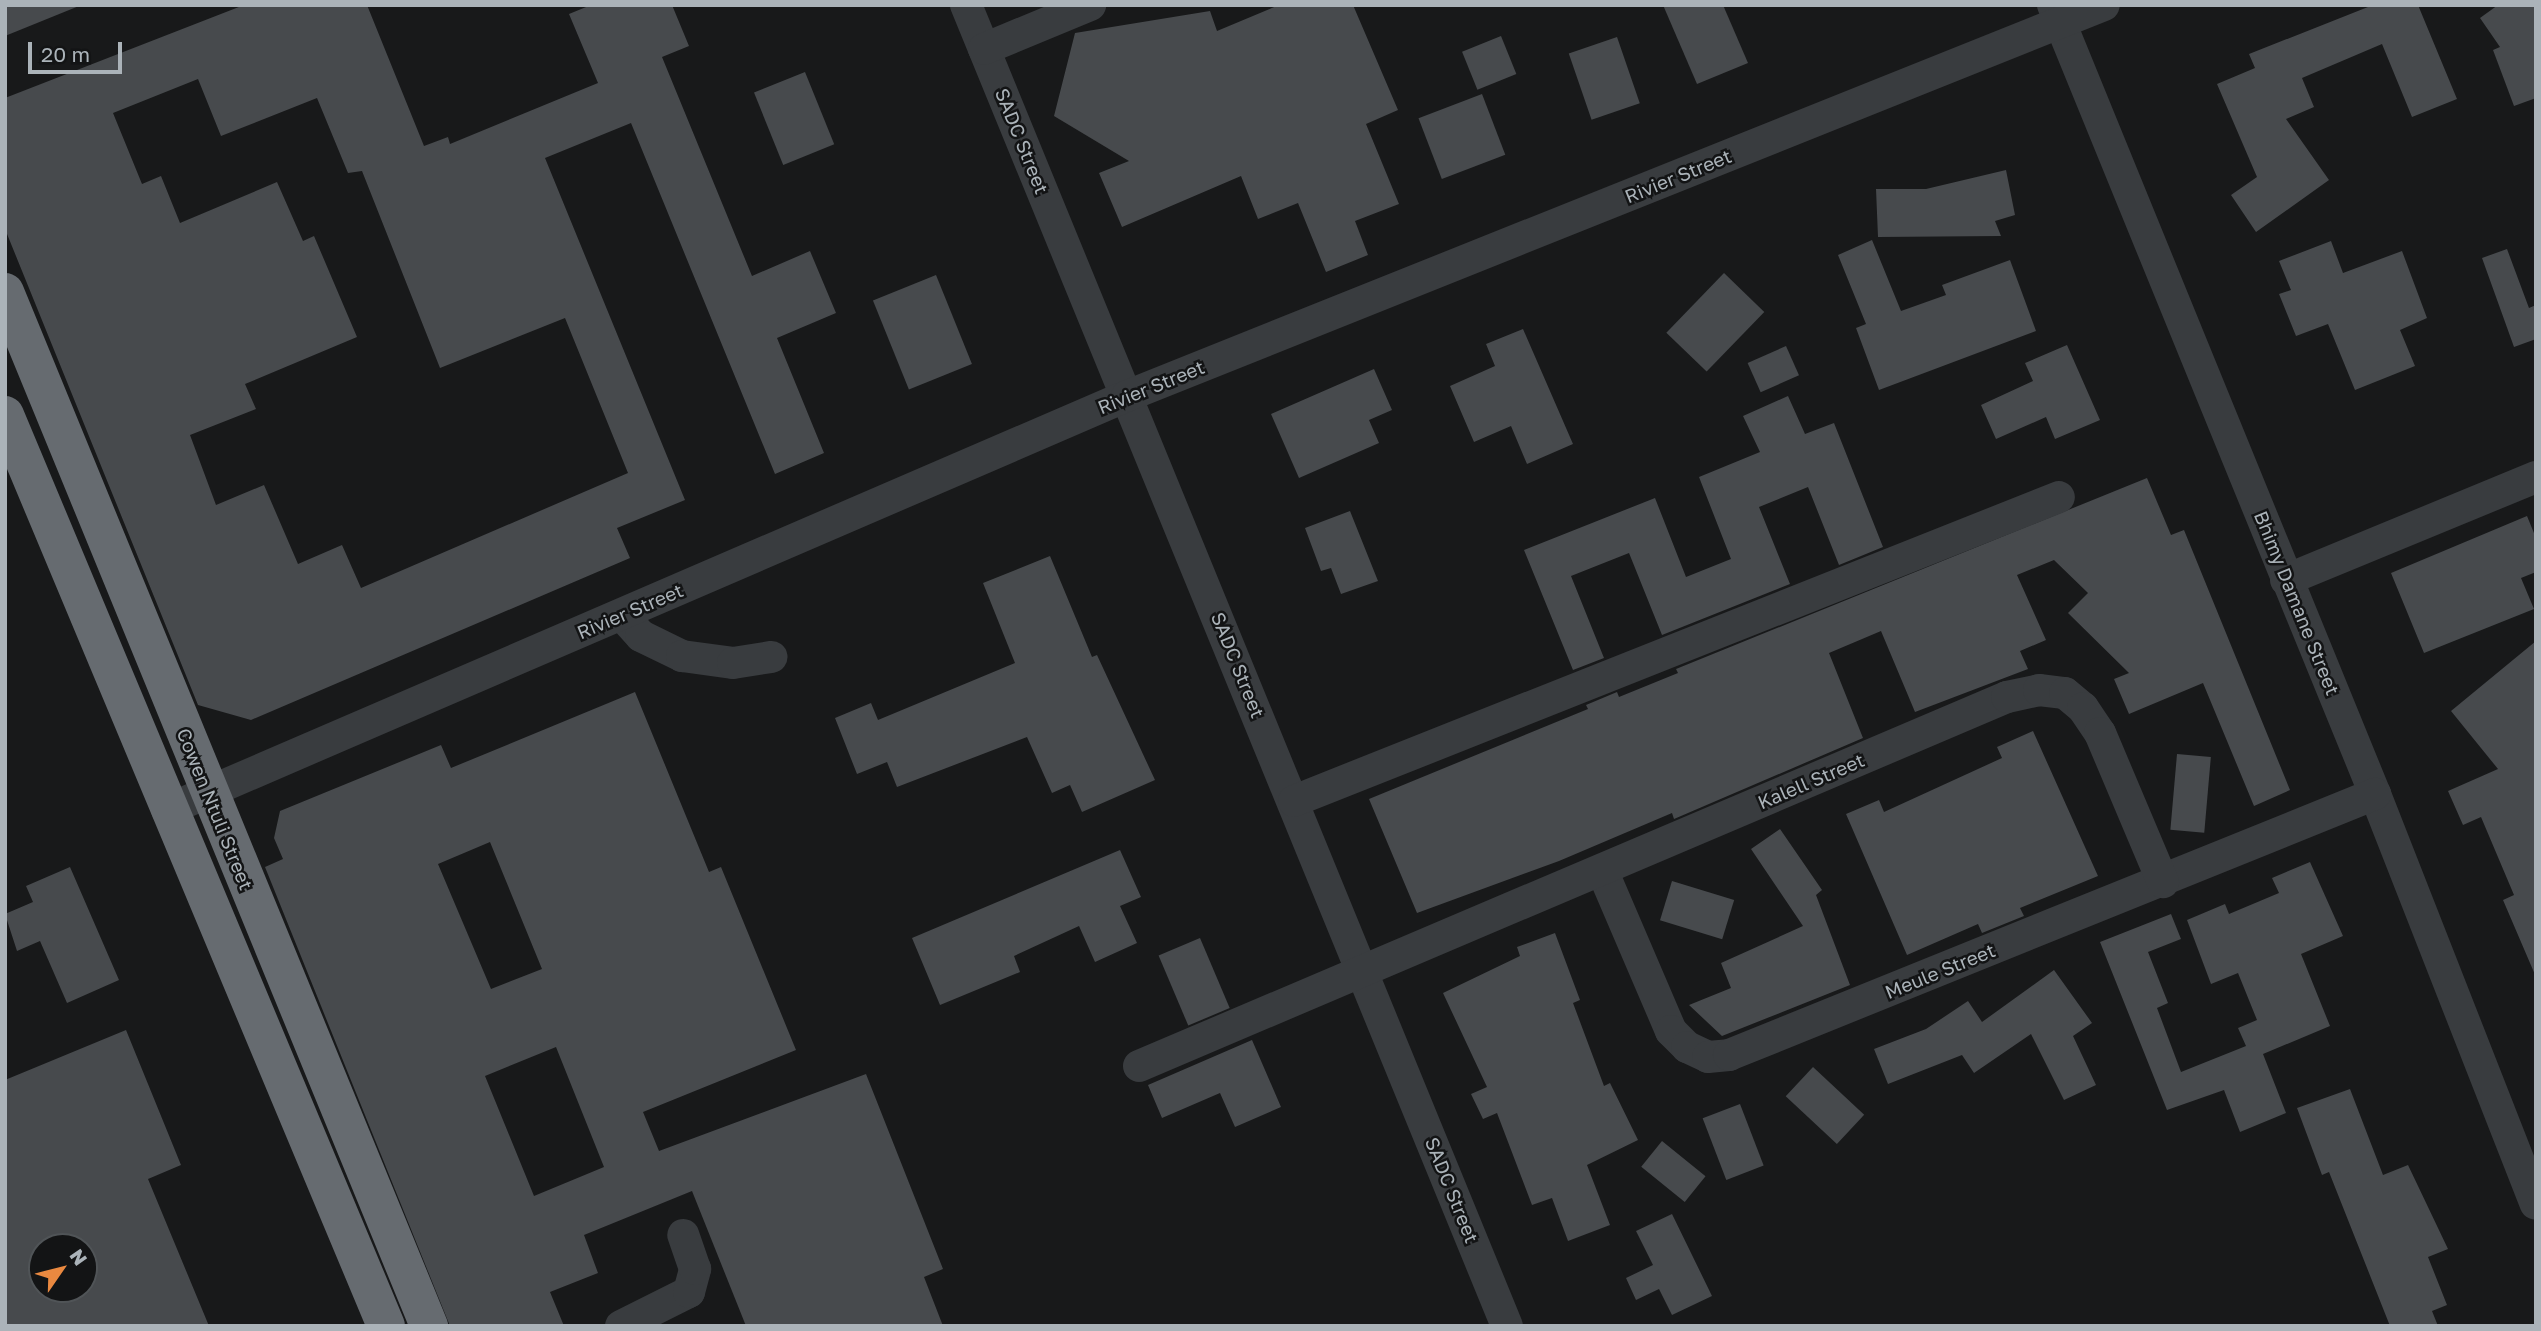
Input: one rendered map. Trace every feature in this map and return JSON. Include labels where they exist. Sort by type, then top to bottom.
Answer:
[{"type":"highway","name":"Cowen Ntuli Street","points":[[5,292],[429,1326]]},
{"type":"highway","points":[[5,415],[167,810],[386,1326]]},
{"type":"street","name":"SADC Street","points":[[966,5],[1507,1326]]},
{"type":"street","points":[[984,49],[1090,5]]},
{"type":"street","name":"Rivier Street","points":[[167,810],[1127,396],[2057,14],[2104,5]]},
{"type":"street","name":"Bhimy Damane Street","points":[[2057,14],[2375,794],[2536,1203]]},
{"type":"street","points":[[2287,580],[2536,477]]},
{"type":"street","points":[[1294,801],[2059,497]]},
{"type":"street","points":[[622,615],[655,645],[682,656],[733,663],[772,657]]},
{"type":"street","name":"Kalell Street","points":[[1139,1066],[2007,697],[2039,690],[2065,693],[2083,708],[2100,733],[2163,881]]},
{"type":"street","name":"Meule Street","points":[[1602,870],[1671,1031],[1687,1047],[1708,1057],[1728,1055],[2375,794]]},
{"type":"street","points":[[621,1326],[689,1292],[695,1269],[683,1236]]},
{"type":"building","points":[[5,5],[79,5],[79,6],[5,36]]},
{"type":"building","points":[[244,5],[367,5],[424,146],[448,137],[450,144],[598,83],[569,14],[591,5],[672,5],[689,46],[662,57],[752,276],[810,251],[836,313],[777,338],[824,453],[775,474],[631,123],[545,158],[685,500],[617,528],[630,558],[251,720],[198,705],[5,229],[5,98]],"holes":[[[198,79],[221,136],[317,98],[348,173],[362,171],[440,368],[565,318],[628,473],[361,588],[342,545],[298,564],[264,485],[216,505],[190,435],[256,409],[245,384],[357,337],[314,236],[303,241],[277,182],[180,223],[161,176],[142,184],[113,113]]]},
{"type":"building","points":[[1279,5],[1353,5],[1398,110],[1366,124],[1399,204],[1355,221],[1368,255],[1326,272],[1298,203],[1258,219],[1241,176],[1122,227],[1099,173],[1129,161],[1054,116],[1075,33],[1210,11],[1217,31]]},
{"type":"building","points":[[1663,5],[1723,5],[1748,63],[1697,84]]},
{"type":"building","points":[[2373,5],[2418,5],[2457,99],[2412,117],[2382,44],[2302,78],[2314,107],[2286,119],[2329,180],[2256,232],[2231,195],[2257,177],[2217,84],[2255,68],[2249,54]]},
{"type":"building","points":[[2498,5],[2536,5],[2536,98],[2514,106],[2493,50],[2500,47],[2480,18]]},
{"type":"building","points":[[1501,36],[1516,74],[1477,90],[1462,52]]},
{"type":"building","points":[[1617,37],[1640,103],[1592,120],[1569,54]]},
{"type":"building","points":[[805,72],[834,144],[783,165],[754,93]]},
{"type":"building","points":[[1482,94],[1505,155],[1442,179],[1419,118]]},
{"type":"building","points":[[2006,170],[2015,215],[1995,221],[2001,236],[1878,237],[1876,189],[1926,189]]},
{"type":"building","points":[[1872,240],[1901,311],[1946,295],[1942,285],[2010,260],[2036,331],[1879,390],[1856,328],[1866,324],[1838,255]]},
{"type":"building","points":[[2331,241],[2343,273],[2402,251],[2427,318],[2400,330],[2415,366],[2355,390],[2328,324],[2296,336],[2279,294],[2291,290],[2279,261]]},
{"type":"building","points":[[2507,249],[2529,308],[2536,305],[2536,339],[2514,347],[2482,258]]},
{"type":"building","points":[[1724,273],[1764,312],[1707,372],[1666,333]]},
{"type":"building","points":[[936,275],[972,364],[909,389],[873,300]]},
{"type":"building","points":[[1523,329],[1573,444],[1527,464],[1511,426],[1474,442],[1450,386],[1495,366],[1486,344]]},
{"type":"building","points":[[2067,345],[2100,420],[2055,439],[2046,417],[1996,439],[1981,405],[2033,381],[2025,363]]},
{"type":"building","points":[[1786,346],[1799,375],[1761,392],[1748,363]]},
{"type":"building","points":[[1374,369],[1392,410],[1369,420],[1379,443],[1299,478],[1271,414]]},
{"type":"building","points":[[1788,396],[1805,434],[1834,423],[1883,547],[1839,565],[1808,487],[1759,507],[1790,584],[1662,635],[1629,553],[1571,576],[1604,658],[1573,670],[1524,550],[1655,498],[1686,577],[1731,559],[1699,477],[1760,452],[1743,416]]},
{"type":"building","points":[[2147,478],[2171,535],[2184,530],[2290,790],[2254,806],[2203,683],[2129,714],[2114,679],[2129,673],[2068,613],[2088,593],[2054,560],[2017,575],[2046,640],[2020,651],[2028,669],[1915,712],[1881,631],[1829,653],[1863,738],[1674,819],[1672,813],[1559,861],[1417,913],[1369,799],[1588,709],[1586,705],[1617,692],[1619,697],[1678,673],[1676,669]]},
{"type":"building","points":[[1350,511],[1378,581],[1341,594],[1331,568],[1321,571],[1305,528]]},
{"type":"building","points":[[2527,516],[2536,538],[2536,572],[2521,578],[2534,609],[2424,653],[2391,573]]},
{"type":"building","points":[[1050,556],[1092,657],[1097,655],[1155,780],[1082,812],[1070,785],[1052,793],[1027,737],[897,787],[887,762],[857,774],[835,718],[871,703],[878,720],[1015,663],[983,583]]},
{"type":"building","points":[[2536,641],[2536,977],[2503,900],[2514,895],[2481,817],[2463,825],[2448,791],[2498,769],[2451,711]]},
{"type":"building","points":[[635,692],[709,872],[721,867],[796,1050],[643,1112],[659,1151],[866,1074],[943,1269],[924,1277],[943,1326],[746,1326],[692,1191],[584,1235],[598,1273],[550,1292],[564,1326],[450,1326],[265,867],[283,859],[274,838],[280,811],[441,745],[451,768]],"holes":[[[490,842],[542,969],[491,989],[438,864]],[[556,1047],[604,1167],[534,1196],[485,1076]]]},
{"type":"building","points":[[2033,731],[2098,876],[2020,908],[2024,916],[1982,933],[1978,924],[1907,955],[1846,814],[1879,800],[1884,812],[2002,758],[1997,747]]},
{"type":"building","points":[[2177,754],[2211,757],[2204,833],[2170,830]]},
{"type":"building","points":[[1780,829],[1822,890],[1816,895],[1850,985],[1722,1036],[1689,1005],[1731,988],[1721,963],[1803,926],[1751,849]]},
{"type":"building","points":[[1120,850],[1141,897],[1120,906],[1137,943],[1095,962],[1079,926],[1014,956],[1020,972],[940,1005],[912,938]]},
{"type":"building","points":[[2310,862],[2343,936],[2301,954],[2330,1026],[2263,1054],[2286,1113],[2240,1132],[2224,1090],[2167,1110],[2100,942],[2171,914],[2181,939],[2148,952],[2168,1003],[2157,1008],[2181,1072],[2246,1046],[2238,1028],[2257,1020],[2238,973],[2211,984],[2187,920],[2225,904],[2229,914],[2279,893],[2272,878]]},
{"type":"building","points":[[70,867],[119,980],[67,1003],[40,941],[17,951],[5,914],[33,902],[26,886]]},
{"type":"building","points":[[1672,881],[1734,900],[1722,939],[1660,920]]},
{"type":"building","points":[[1555,933],[1580,1000],[1573,1003],[1604,1086],[1610,1083],[1638,1140],[1587,1165],[1610,1225],[1568,1241],[1552,1198],[1532,1205],[1497,1113],[1483,1119],[1471,1094],[1487,1087],[1443,993],[1520,956],[1517,947]]},
{"type":"building","points":[[1200,938],[1230,1008],[1188,1026],[1159,956]]},
{"type":"building","points":[[2054,970],[2092,1023],[2073,1036],[2096,1085],[2064,1100],[2031,1034],[1974,1073],[1962,1055],[1888,1084],[1874,1049],[1926,1029],[1968,1001],[1982,1022]]},
{"type":"building","points":[[126,1030],[181,1165],[148,1179],[209,1326],[5,1326],[5,1080]]},
{"type":"building","points":[[1252,1040],[1281,1107],[1235,1127],[1220,1093],[1162,1118],[1148,1085]]},
{"type":"building","points":[[1813,1067],[1864,1115],[1837,1144],[1786,1096]]},
{"type":"building","points":[[2350,1089],[2383,1175],[2408,1165],[2448,1249],[2428,1257],[2447,1305],[2432,1311],[2438,1326],[2390,1326],[2329,1172],[2322,1175],[2297,1108]]},
{"type":"building","points":[[1740,1104],[1764,1166],[1726,1180],[1703,1118]]},
{"type":"building","points":[[1662,1141],[1706,1176],[1685,1202],[1641,1167]]},
{"type":"building","points":[[1672,1214],[1712,1296],[1672,1315],[1659,1289],[1636,1300],[1626,1278],[1653,1265],[1636,1231]]}]
